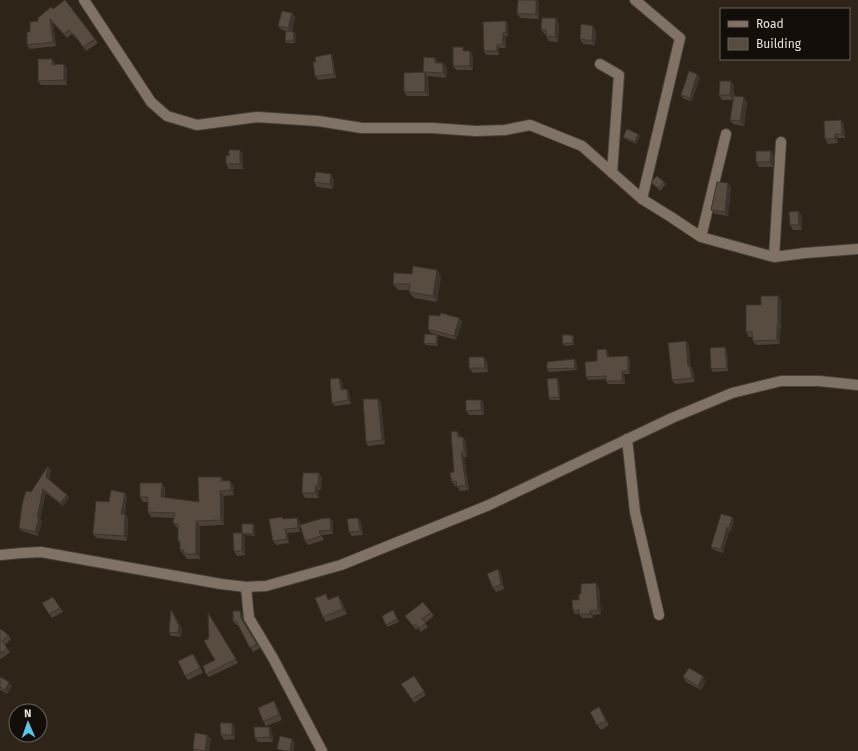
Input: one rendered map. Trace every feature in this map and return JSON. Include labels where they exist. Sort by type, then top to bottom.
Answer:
[{"type":"street","points":[[84,0],[151,102],[167,116],[197,124],[257,117],[318,121],[362,128],[432,128],[476,132],[504,130],[530,125],[582,146],[642,199],[701,237],[774,258],[805,253],[858,249]]},
{"type":"street","points":[[636,0],[680,38],[642,199]]},
{"type":"street","points":[[600,64],[619,75],[612,173]]},
{"type":"street","points":[[701,237],[726,134]]},
{"type":"street","points":[[774,258],[781,142]]},
{"type":"street","points":[[0,555],[41,552],[246,587],[266,586],[293,580],[341,564],[489,504],[672,418],[732,393],[781,381],[819,381],[858,385]]},
{"type":"street","points":[[627,439],[635,512],[659,615]]},
{"type":"street","points":[[246,587],[249,618],[273,658],[322,751]]},
{"type":"building","points":[[65,0],[95,39],[83,47],[74,34],[69,30],[64,34],[50,19],[53,42],[27,45],[27,32],[30,32],[30,22],[38,21],[38,18],[51,7],[53,9]]},
{"type":"building","points":[[518,0],[536,0],[536,14],[517,14]]},
{"type":"building","points":[[282,11],[292,13],[288,28],[278,26]]},
{"type":"building","points":[[542,18],[556,18],[555,37],[546,36],[546,30],[541,29]]},
{"type":"building","points":[[506,21],[506,32],[503,33],[503,44],[497,45],[497,51],[484,51],[483,22]]},
{"type":"building","points":[[581,24],[593,26],[592,41],[580,39]]},
{"type":"building","points":[[286,31],[294,32],[293,41],[285,40]]},
{"type":"building","points":[[453,47],[463,47],[463,51],[470,51],[470,66],[453,66]]},
{"type":"building","points":[[331,54],[334,74],[315,76],[313,62],[316,62],[315,57]]},
{"type":"building","points":[[424,57],[435,58],[435,63],[443,63],[443,73],[423,72]]},
{"type":"building","points":[[38,59],[52,59],[52,65],[64,64],[64,80],[38,81]]},
{"type":"building","points":[[689,71],[697,74],[690,98],[681,95]]},
{"type":"building","points":[[425,72],[425,92],[404,92],[404,73]]},
{"type":"building","points":[[720,81],[731,81],[730,95],[719,95]]},
{"type":"building","points":[[734,96],[744,97],[740,121],[730,120]]},
{"type":"building","points":[[841,120],[842,134],[835,134],[835,139],[825,139],[824,121]]},
{"type":"building","points":[[627,129],[638,134],[635,142],[623,137]]},
{"type":"building","points":[[229,150],[240,150],[240,164],[226,164],[226,155],[229,156]]},
{"type":"building","points":[[756,151],[771,151],[770,162],[756,162]]},
{"type":"building","points":[[316,172],[331,174],[330,184],[314,182]]},
{"type":"building","points":[[657,176],[664,182],[658,188],[651,182]]},
{"type":"building","points":[[717,182],[728,183],[725,212],[711,210]]},
{"type":"building","points":[[798,211],[799,225],[790,225],[789,212]]},
{"type":"building","points":[[413,266],[437,270],[433,296],[409,292],[410,284],[393,284],[394,273],[412,274]]},
{"type":"building","points":[[761,296],[778,296],[777,340],[753,341],[752,332],[746,332],[746,305],[761,305]]},
{"type":"building","points":[[441,313],[459,318],[454,336],[428,329],[429,315],[440,316]]},
{"type":"building","points":[[425,334],[437,335],[436,344],[424,343]]},
{"type":"building","points":[[562,335],[572,335],[573,343],[563,344]]},
{"type":"building","points":[[686,341],[688,366],[690,366],[692,378],[672,380],[668,343]]},
{"type":"building","points":[[725,347],[727,368],[711,369],[710,348]]},
{"type":"building","points":[[606,349],[607,357],[628,356],[628,371],[622,371],[622,381],[606,381],[606,376],[586,377],[585,362],[597,361],[597,350]]},
{"type":"building","points":[[469,357],[484,357],[485,368],[469,368]]},
{"type":"building","points":[[574,359],[575,368],[547,369],[547,362]]},
{"type":"building","points":[[339,378],[341,390],[347,389],[348,400],[332,403],[330,379]]},
{"type":"building","points":[[557,378],[559,397],[549,398],[547,379]]},
{"type":"building","points":[[363,399],[378,399],[382,440],[366,442]]},
{"type":"building","points":[[466,400],[481,400],[481,410],[466,411]]},
{"type":"building","points":[[457,431],[458,437],[463,437],[464,452],[461,452],[466,485],[457,487],[456,481],[452,482],[450,473],[454,472],[451,432]]},
{"type":"building","points":[[48,466],[46,477],[67,495],[60,503],[43,489],[37,517],[39,518],[35,532],[19,528],[22,505],[26,491],[31,492]]},
{"type":"building","points":[[303,473],[319,473],[318,485],[316,485],[315,493],[302,493]]},
{"type":"building","points":[[198,477],[221,477],[221,481],[230,481],[231,490],[220,491],[221,520],[196,521],[196,554],[184,554],[184,550],[180,550],[180,541],[178,541],[178,524],[173,523],[175,513],[148,512],[148,497],[140,497],[140,483],[162,483],[161,497],[199,502]]},
{"type":"building","points":[[111,490],[125,493],[121,514],[125,514],[124,536],[93,534],[96,501],[109,502]]},
{"type":"building","points":[[721,514],[732,517],[729,528],[727,527],[721,549],[711,547]]},
{"type":"building","points":[[282,517],[283,519],[297,518],[298,528],[285,529],[287,539],[273,541],[269,519]]},
{"type":"building","points":[[330,518],[331,530],[319,531],[321,536],[305,541],[300,525],[320,519]]},
{"type":"building","points":[[358,518],[360,531],[349,532],[347,519]]},
{"type":"building","points":[[242,524],[253,524],[253,534],[242,533]]},
{"type":"building","points":[[233,533],[242,533],[242,551],[234,551]]},
{"type":"building","points":[[498,569],[501,584],[493,588],[487,574]]},
{"type":"building","points":[[596,583],[598,610],[590,611],[590,614],[579,614],[579,610],[573,610],[572,600],[579,600],[579,594],[581,594],[581,584]]},
{"type":"building","points":[[326,594],[328,600],[338,596],[343,609],[323,617],[315,598]]},
{"type":"building","points":[[53,597],[60,608],[49,614],[42,603]]},
{"type":"building","points":[[423,602],[431,612],[422,619],[426,623],[419,628],[415,624],[413,626],[405,616]]},
{"type":"building","points":[[171,610],[179,626],[178,633],[169,632]]},
{"type":"building","points":[[393,610],[397,619],[386,625],[382,616]]},
{"type":"building","points":[[233,611],[240,611],[241,618],[257,644],[250,648],[236,621],[233,621]]},
{"type":"building","points":[[208,613],[236,659],[206,674],[203,666],[215,660],[204,641],[209,638]]},
{"type":"building","points":[[1,629],[8,635],[2,641],[7,648],[0,654],[0,630]]},
{"type":"building","points":[[193,654],[200,668],[185,676],[178,661]]},
{"type":"building","points":[[689,668],[703,676],[698,686],[683,677]]},
{"type":"building","points":[[414,676],[424,691],[412,699],[401,684]]},
{"type":"building","points":[[0,677],[9,682],[5,690],[0,687]]},
{"type":"building","points":[[274,701],[279,715],[263,721],[258,708]]},
{"type":"building","points":[[599,707],[606,721],[597,725],[590,712]]},
{"type":"building","points":[[220,723],[232,723],[232,735],[221,735]]},
{"type":"building","points":[[254,727],[269,727],[270,737],[255,738]]},
{"type":"building","points":[[195,733],[207,735],[205,751],[193,749]]},
{"type":"building","points":[[280,736],[292,739],[290,751],[277,749]]}]
